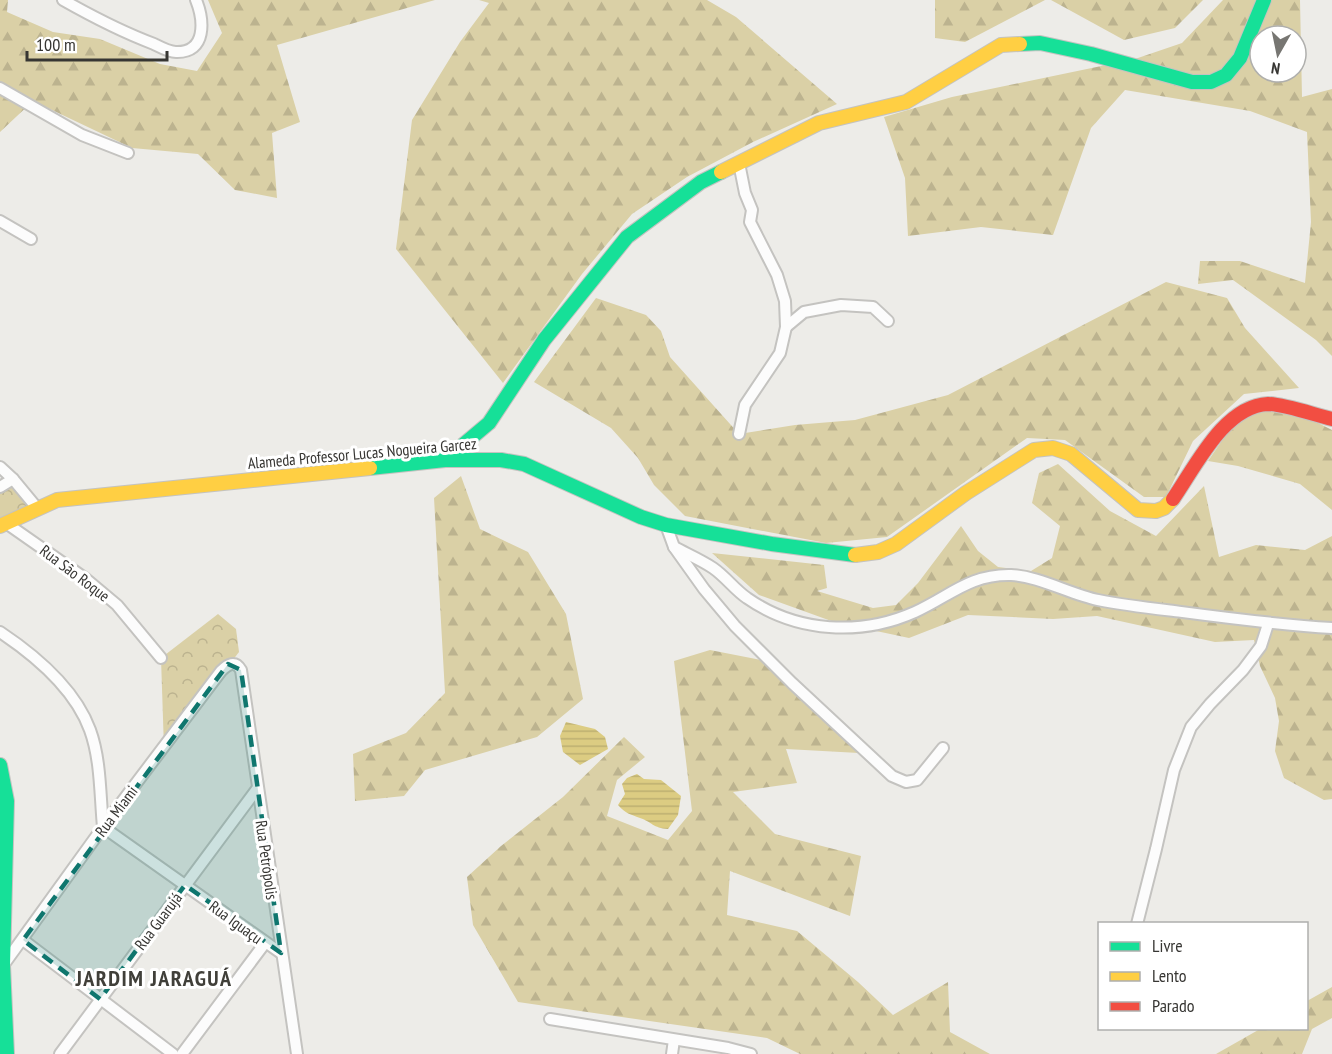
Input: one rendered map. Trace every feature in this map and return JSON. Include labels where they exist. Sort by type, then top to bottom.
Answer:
[{"type":"main road","points":[[445,460],[489,423],[544,340],[627,237],[701,182],[819,123],[906,102],[1001,45],[1040,43],[1091,54],[1192,82],[1211,82],[1226,75],[1240,58],[1264,0]]},
{"type":"main road","name":"Alameda Professor Lucas Nogueira Garcez","points":[[3,525],[57,500],[445,460],[501,460],[524,464],[641,517],[666,525],[772,544],[856,555],[878,552],[896,544],[966,493],[1034,450],[1046,447],[1060,448],[1071,454],[1138,510],[1150,513],[1163,510],[1172,501],[1221,429],[1237,414],[1254,406],[1271,404],[1332,419]]},
{"type":"main road","points":[[0,765],[7,801],[3,842],[2,967],[7,1054]]},
{"type":"street","points":[[63,0],[97,20],[175,52],[192,48],[202,34],[202,15],[196,0]]},
{"type":"street","points":[[0,88],[82,135],[128,153]]},
{"type":"street","points":[[739,163],[745,193],[752,210],[750,222],[777,275],[785,301],[786,327],[780,353],[746,405],[739,434]]},
{"type":"street","points":[[0,221],[31,240]]},
{"type":"street","points":[[786,327],[804,312],[841,304],[873,307],[888,321]]},
{"type":"street","points":[[0,467],[13,479],[36,508]]},
{"type":"street","points":[[0,487],[13,479]]},
{"type":"street","name":"Rua São Roque","points":[[3,525],[86,579],[117,605],[161,658]]},
{"type":"street","points":[[666,525],[674,547],[704,589],[735,626],[792,683],[892,776],[906,782],[917,780],[943,748]]},
{"type":"street","points":[[674,547],[714,568],[747,598],[779,616],[815,626],[851,628],[880,625],[936,602],[963,585],[986,576],[1013,575],[1098,600],[1268,624],[1332,628]]},
{"type":"street","points":[[1138,922],[1174,770],[1191,727],[1244,670],[1261,646],[1268,624]]},
{"type":"street","points":[[0,632],[25,649],[76,703],[90,731],[97,764],[103,827]]},
{"type":"street","name":"Rua Miami","points":[[2,967],[221,670],[228,664],[238,666]]},
{"type":"street","name":"Rua Petrópolis","points":[[238,666],[241,670],[297,1049]]},
{"type":"street","name":"Rua Guarujá","points":[[60,1054],[257,789]]},
{"type":"street","name":"Rua Iguaçu","points":[[103,827],[281,953]]},
{"type":"street","points":[[23,940],[173,1054]]},
{"type":"street","points":[[182,1054],[265,943]]},
{"type":"street","points":[[550,1019],[728,1048],[751,1054]]},
{"type":"street","points":[[672,1054],[674,1040]]},
{"type":"street","points":[[288,1054],[297,1049]]},
{"type":"highlighted area","points":[[228,664],[241,670],[281,953],[185,885],[100,999],[23,940]]},
{"type":"green space","points":[[0,0],[8,0],[7,12],[53,32],[100,39],[160,64],[197,71],[222,33],[208,0],[435,0],[277,45],[300,122],[272,133],[277,198],[235,190],[198,154],[132,148],[33,101],[0,132]]},
{"type":"green space","points":[[479,0],[707,0],[736,17],[837,104],[753,142],[687,177],[632,214],[582,274],[503,383],[396,249],[412,120],[460,42],[489,3]]},
{"type":"green space","points":[[935,0],[1045,0],[965,42],[935,38]]},
{"type":"green space","points":[[1051,0],[1203,0],[1175,28],[1124,40]]},
{"type":"green space","points":[[1223,0],[1300,0],[1300,24],[1248,24],[1248,84],[1302,84],[1302,97],[1332,89],[1332,356],[1316,340],[1233,280],[1198,284],[1200,261],[1240,261],[1305,283],[1311,222],[1307,132],[1250,111],[1125,90],[1091,128],[1053,235],[981,227],[908,236],[905,178],[884,117],[952,97],[1135,59],[1182,43]]},
{"type":"green space","points":[[1166,282],[1227,298],[1245,328],[1299,388],[1244,394],[1193,441],[1166,497],[1144,497],[1065,440],[1027,438],[887,537],[826,543],[685,516],[654,485],[638,458],[611,428],[534,382],[596,298],[646,315],[661,331],[670,357],[739,434],[795,425],[855,420],[948,395]]},
{"type":"green space","points":[[1259,405],[1312,420],[1332,430],[1332,510],[1300,484],[1238,466],[1208,461],[1232,426]]},
{"type":"green space","points":[[1058,464],[1110,511],[1156,536],[1204,486],[1219,557],[1256,545],[1305,550],[1332,536],[1332,799],[1324,800],[1284,778],[1275,751],[1279,721],[1275,698],[1260,666],[1254,640],[1215,642],[1097,616],[1053,619],[968,615],[909,638],[834,622],[759,595],[712,553],[824,565],[827,588],[817,591],[873,608],[896,605],[918,583],[961,526],[978,551],[998,567],[1031,571],[1052,558],[1060,526],[1032,503],[1039,473]]},
{"type":"green space","points":[[461,476],[480,529],[528,552],[566,614],[583,699],[537,737],[425,770],[404,796],[355,801],[353,754],[406,733],[445,693],[434,498]]},
{"type":"green space","points":[[13,483],[34,507],[0,524],[0,490]]},
{"type":"green space","points":[[218,614],[236,629],[239,652],[164,749],[161,658]]},
{"type":"green space","points":[[710,650],[761,660],[859,753],[786,749],[797,783],[733,792],[775,834],[861,856],[850,916],[730,871],[727,915],[797,931],[893,1015],[948,982],[950,1032],[990,1054],[800,1054],[767,1038],[518,1002],[473,925],[467,877],[501,846],[563,797],[624,737],[645,757],[617,780],[607,816],[668,840],[692,811],[674,661]]},
{"type":"green space","points":[[1332,987],[1332,1018],[1312,1029],[1302,1054],[1216,1054],[1258,1030],[1308,1030],[1308,1000]]},
{"type":"shaded area","points":[[566,722],[595,729],[605,737],[608,749],[580,765],[563,752],[560,736]]},
{"type":"shaded area","points":[[637,774],[644,779],[661,780],[681,796],[678,815],[668,829],[628,813],[618,805],[625,794],[622,784],[627,778]]},
{"type":"traffic: fast","points":[[1020,44],[1040,43],[1091,54],[1192,82],[1211,82],[1226,75],[1240,58],[1264,0]]},
{"type":"traffic: fast","points":[[445,460],[489,423],[544,340],[627,237],[701,182],[721,172]]},
{"type":"traffic: fast","points":[[370,468],[445,460],[501,460],[524,464],[641,517],[666,525],[772,544],[855,555]]},
{"type":"traffic: fast","points":[[0,765],[7,801],[3,965],[7,1054]]},
{"type":"traffic: slow","points":[[721,172],[819,123],[906,102],[1001,45],[1020,44]]},
{"type":"traffic: slow","points":[[855,555],[878,552],[896,544],[966,493],[1034,450],[1053,448],[1071,454],[1138,510],[1156,511],[1164,508],[1173,499]]},
{"type":"traffic: slow","points":[[0,526],[57,500],[370,468]]},
{"type":"traffic: jam","points":[[1173,499],[1202,455],[1225,426],[1252,407],[1275,404],[1332,419]]},
{"type":"district","name":"JARDIM JARAGUÁ","points":[[154,978]]}]
